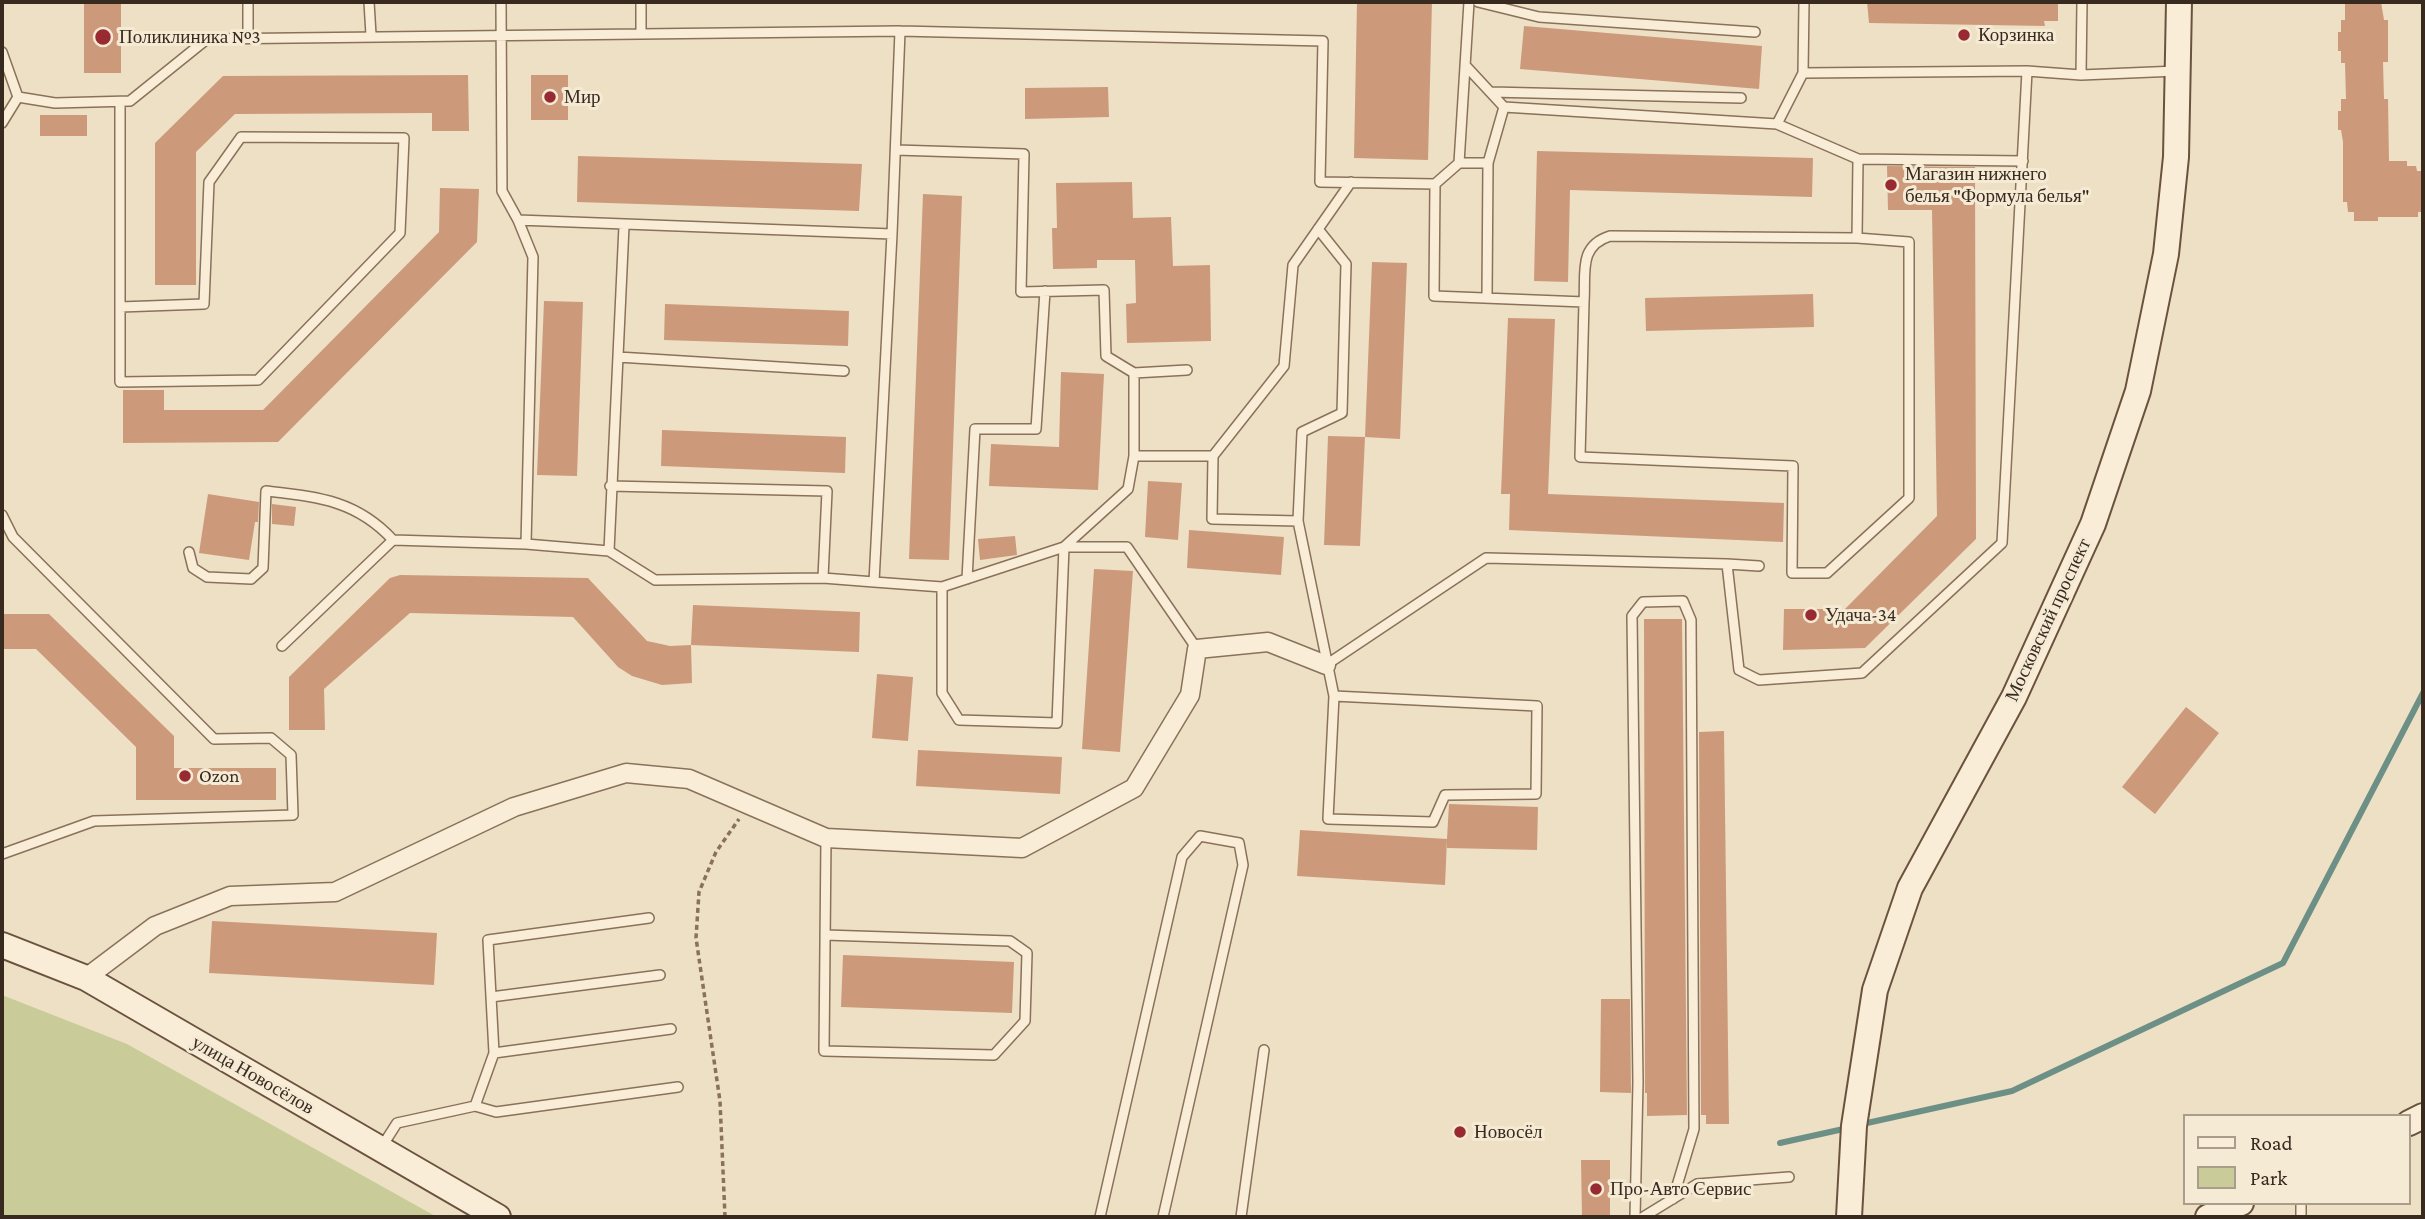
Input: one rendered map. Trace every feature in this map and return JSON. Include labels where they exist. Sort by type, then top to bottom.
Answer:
[{"type":"main road","name":"Московский проспект","points":[[1849,1217],[1856,1113],[1875,989],[1910,888],[2014,697],[2093,524],[2138,391],[2166,254],[2176,157],[2179,2]]},
{"type":"main road","name":"улица Новосёлов","points":[[2,945],[86,978],[498,1217]]},
{"type":"main road","points":[[2208,1217],[2236,1205]]},
{"type":"street","points":[[86,978],[155,926],[230,896],[335,892],[514,807],[626,773],[689,779],[826,838],[1022,848],[1134,788],[1189,695],[1197,649],[1268,642],[1326,665]]},
{"type":"lane","points":[[248,2],[248,38]]},
{"type":"lane","points":[[369,2],[371,35]]},
{"type":"lane","points":[[501,2],[502,191],[518,220],[533,257],[526,544]]},
{"type":"lane","points":[[640,2],[641,34]]},
{"type":"lane","points":[[1460,163],[1469,2]]},
{"type":"lane","points":[[1478,2],[1539,18],[1755,32]]},
{"type":"lane","points":[[1777,124],[1803,72],[1804,2]]},
{"type":"lane","points":[[2081,75],[2082,2]]},
{"type":"lane","points":[[874,582],[900,31]]},
{"type":"lane","points":[[18,97],[55,103],[130,101],[207,38],[900,31],[1323,41],[1320,182],[1435,184],[1460,163],[1488,163]]},
{"type":"lane","points":[[2,52],[18,97]]},
{"type":"lane","points":[[1465,65],[1504,107],[1777,124],[1858,159],[2023,161]]},
{"type":"lane","points":[[1803,72],[2027,71],[2081,75],[2178,71]]},
{"type":"lane","points":[[1727,564],[1739,670],[1759,680],[1862,673],[2001,543],[2027,71]]},
{"type":"lane","points":[[1490,92],[1741,99]]},
{"type":"lane","points":[[2,123],[18,97]]},
{"type":"lane","points":[[120,102],[120,307],[120,382],[258,380],[400,233],[404,138],[241,137],[209,182],[204,304],[120,307]]},
{"type":"lane","points":[[1487,297],[1488,163],[1504,107]]},
{"type":"lane","points":[[895,150],[1024,154],[1021,292],[1104,290],[1106,356],[1135,373],[1187,370]]},
{"type":"lane","points":[[1857,238],[1858,159]]},
{"type":"lane","points":[[1298,521],[1212,519],[1213,457],[1284,366],[1293,265],[1351,183]]},
{"type":"lane","points":[[1435,184],[1434,296],[1584,302]]},
{"type":"lane","points":[[518,220],[892,234]]},
{"type":"lane","points":[[609,551],[624,226]]},
{"type":"lane","points":[[1318,229],[1346,264],[1342,413],[1302,432],[1298,521],[1334,695],[1328,819],[1433,822],[1445,795],[1536,794],[1537,706],[1334,695]]},
{"type":"lane","points":[[1610,236],[1857,238],[1909,242],[1909,498],[1827,573],[1792,573],[1793,467],[1580,457],[1584,302],[1587,251],[1595,241],[1610,236]]},
{"type":"lane","points":[[967,579],[975,429],[1036,429],[1045,292]]},
{"type":"lane","points":[[618,357],[844,371]]},
{"type":"lane","points":[[942,587],[943,693],[959,720],[1057,723],[1064,547],[1128,489],[1133,456],[1135,373]]},
{"type":"lane","points":[[1133,456],[1213,457]]},
{"type":"lane","points":[[610,486],[827,491],[823,578]]},
{"type":"lane","points":[[189,552],[193,568],[207,577],[251,579],[263,568],[265,491],[310,496],[355,508],[375,520],[393,540]]},
{"type":"lane","points":[[2,514],[13,537],[214,739],[271,738],[291,755],[293,815],[94,821],[2,855]]},
{"type":"lane","points":[[282,646],[393,540],[526,544],[609,551],[655,580],[823,578],[942,587],[1064,547],[1127,547],[1197,649]]},
{"type":"lane","points":[[1326,665],[1486,558],[1759,566]]},
{"type":"lane","points":[[1635,1217],[1638,1082],[1632,616],[1643,602],[1683,601],[1691,620],[1694,1129],[1673,1199]]},
{"type":"lane","points":[[1100,1217],[1182,857],[1200,836],[1239,844],[1243,864],[1163,1217]]},
{"type":"lane","points":[[825,935],[1010,941],[1027,953],[1025,1021],[994,1055],[824,1051],[825,935],[826,838]]},
{"type":"lane","points":[[475,1106],[494,1053],[488,940],[649,918]]},
{"type":"lane","points":[[491,997],[660,975]]},
{"type":"lane","points":[[494,1053],[671,1029]]},
{"type":"lane","points":[[1241,1217],[1264,1050]]},
{"type":"lane","points":[[380,1149],[397,1123],[475,1106],[496,1112],[678,1087]]},
{"type":"lane","points":[[1643,1217],[1697,1184],[1788,1177]]},
{"type":"path","points":[[725,1217],[719,1101],[696,939],[699,892],[716,852],[749,805]]},
{"type":"green space","points":[[2,995],[127,1044],[437,1217],[2,1217]]},
{"type":"building","name":"Поликлиника №3","points":[[84,2],[121,2],[121,73],[84,73]]},
{"type":"building","points":[[1357,2],[1432,2],[1428,160],[1354,158]]},
{"type":"building","points":[[1867,2],[2058,2],[2058,21],[2044,21],[2045,26],[1869,23]]},
{"type":"building","points":[[2345,2],[2381,2],[2384,20],[2388,20],[2388,62],[2383,62],[2384,99],[2388,99],[2389,161],[2407,161],[2407,166],[2416,166],[2417,171],[2423,171],[2423,212],[2418,212],[2418,217],[2378,217],[2378,221],[2354,221],[2354,212],[2348,212],[2347,202],[2343,202],[2343,142],[2341,130],[2338,130],[2338,111],[2341,111],[2341,99],[2346,99],[2345,63],[2341,63],[2341,51],[2338,51],[2338,32],[2341,32],[2341,20],[2345,20]]},
{"type":"building","points":[[1524,26],[1762,46],[1759,89],[1520,69]]},
{"type":"building","points":[[468,75],[469,131],[432,131],[432,113],[235,114],[196,152],[196,285],[155,285],[155,143],[223,76]]},
{"type":"building","name":"Мир","points":[[531,75],[568,75],[568,120],[531,120]]},
{"type":"building","points":[[1108,87],[1109,117],[1025,119],[1025,88]]},
{"type":"building","points":[[40,115],[87,115],[87,136],[40,136]]},
{"type":"building","points":[[1537,151],[1813,158],[1812,197],[1570,190],[1568,282],[1534,281]]},
{"type":"building","points":[[578,156],[862,164],[859,211],[577,202]]},
{"type":"building","points":[[1887,166],[1975,167],[1976,539],[1865,648],[1783,650],[1784,609],[1845,609],[1937,516],[1932,210],[1888,210]]},
{"type":"building","points":[[1132,182],[1133,218],[1171,217],[1173,266],[1210,265],[1211,341],[1127,343],[1126,304],[1136,303],[1135,260],[1097,260],[1097,268],[1053,269],[1052,228],[1057,228],[1056,183]]},
{"type":"building","points":[[440,188],[479,189],[477,242],[278,442],[123,443],[123,390],[164,390],[164,410],[263,410],[439,232]]},
{"type":"building","points":[[923,194],[962,196],[949,560],[909,559]]},
{"type":"building","points":[[1372,262],[1407,263],[1400,439],[1365,437]]},
{"type":"building","points":[[1813,294],[1814,327],[1646,331],[1645,298]]},
{"type":"building","points":[[544,301],[583,302],[577,476],[537,475]]},
{"type":"building","points":[[665,304],[849,311],[848,346],[664,340]]},
{"type":"building","points":[[1508,318],[1555,319],[1548,494],[1784,503],[1783,542],[1509,530],[1510,494],[1501,494]]},
{"type":"building","points":[[1061,372],[1104,374],[1098,490],[989,486],[991,444],[1059,447]]},
{"type":"building","points":[[662,430],[846,437],[845,473],[661,466]]},
{"type":"building","points":[[1328,436],[1365,437],[1360,546],[1324,545]]},
{"type":"building","points":[[1148,481],[1182,483],[1178,540],[1145,537]]},
{"type":"building","points":[[208,494],[259,502],[258,522],[255,522],[249,560],[199,553]]},
{"type":"building","points":[[272,504],[296,507],[294,526],[272,524]]},
{"type":"building","points":[[1189,530],[1284,537],[1281,575],[1187,568]]},
{"type":"building","points":[[1015,536],[1017,555],[980,560],[978,539]]},
{"type":"building","points":[[1094,569],[1133,571],[1120,752],[1082,749]]},
{"type":"building","points":[[400,575],[588,578],[647,641],[670,646],[691,645],[692,683],[662,685],[632,676],[618,667],[573,617],[410,613],[324,689],[325,730],[289,730],[289,677],[390,578]]},
{"type":"building","points":[[693,605],[860,612],[859,652],[691,645]]},
{"type":"building","points":[[2,614],[49,614],[174,736],[174,768],[276,768],[276,800],[136,800],[136,747],[36,649],[2,649]]},
{"type":"building","points":[[1644,619],[1682,619],[1687,1115],[1647,1116],[1645,1093]]},
{"type":"building","points":[[877,674],[913,677],[908,741],[872,738]]},
{"type":"building","points":[[2186,707],[2219,733],[2155,814],[2122,787]]},
{"type":"building","points":[[1724,731],[1729,1124],[1706,1124],[1706,1115],[1701,1115],[1699,732]]},
{"type":"building","points":[[918,750],[1062,757],[1060,794],[916,786]]},
{"type":"building","points":[[1449,804],[1538,807],[1537,850],[1447,848]]},
{"type":"building","points":[[1300,830],[1447,839],[1445,885],[1297,876]]},
{"type":"building","points":[[212,921],[437,933],[434,985],[209,973]]},
{"type":"building","points":[[843,955],[1014,962],[1012,1013],[841,1007]]},
{"type":"building","points":[[1601,999],[1630,999],[1631,1093],[1600,1092]]},
{"type":"building","name":"Про-Авто Сервис","points":[[1581,1160],[1610,1160],[1610,1217],[1582,1217]]},
{"type":"waterway","points":[[1858,1125],[2012,1091],[2283,963],[2423,693]]},
{"type":"waterway","points":[[1780,1143],[1848,1128]]},
{"type":"place","name":"Корзинка","points":[[1964,35]]},
{"type":"place","name":"Поликлиника №3","points":[[103,37]]},
{"type":"place","name":"Мир","points":[[550,97]]},
{"type":"place","name":"Магазин нижнего белья \"Формула белья\"","points":[[1891,185]]},
{"type":"place","name":"Удача-34","points":[[1811,615]]},
{"type":"place","name":"Ozon","points":[[185,776]]},
{"type":"place","name":"Новосёл","points":[[1460,1132]]},
{"type":"place","name":"Про-Авто Сервис","points":[[1596,1189]]}]
